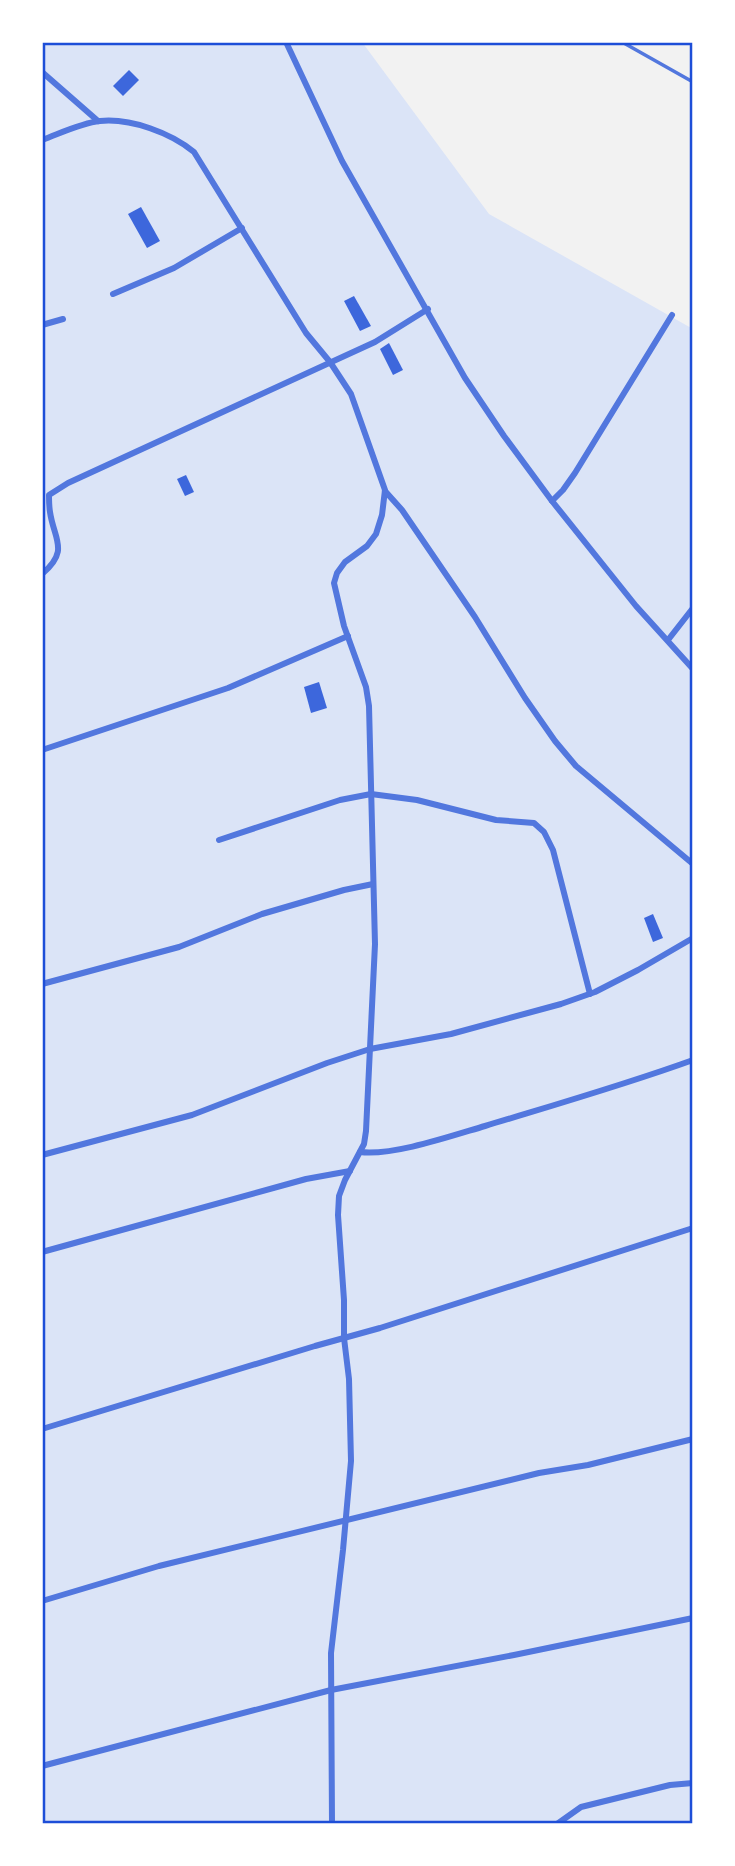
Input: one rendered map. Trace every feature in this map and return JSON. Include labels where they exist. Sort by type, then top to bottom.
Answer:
[{"type":"street","points":[[286,42],[342,161],[465,378],[552,501],[636,606],[693,668]]},
{"type":"street","points":[[42,72],[98,121]]},
{"type":"street","points":[[42,140],[98,121],[117,121],[150,128],[181,141],[194,152],[306,333],[351,394],[385,490],[402,510],[475,617],[555,741],[576,766],[693,864]]},
{"type":"street","points":[[113,294],[174,268],[242,228]]},
{"type":"street","points":[[42,574],[57,557],[59,545],[50,512],[49,495],[68,483],[375,342],[428,309]]},
{"type":"street","points":[[552,501],[575,473],[672,315]]},
{"type":"street","points":[[42,326],[63,319]]},
{"type":"street","points":[[332,1824],[331,1653],[351,1461],[349,1379],[344,1338],[338,1214],[339,1196],[360,1152],[366,1131],[374,944],[369,706],[366,687],[348,636],[334,583],[345,562],[368,546],[376,534],[383,515],[385,490]]},
{"type":"street","points":[[668,640],[693,608]]},
{"type":"street","points":[[42,750],[228,688],[348,636]]},
{"type":"street","points":[[219,840],[340,800],[371,794],[417,800],[496,820],[534,823],[544,832],[553,850],[590,994]]},
{"type":"street","points":[[42,984],[179,947],[262,914],[373,884]]},
{"type":"street","points":[[42,1155],[192,1115],[370,1049],[451,1034],[561,1004],[590,994],[639,970],[693,938]]},
{"type":"street","points":[[360,1152],[384,1152],[445,1138],[643,1078],[693,1060]]},
{"type":"street","points":[[42,1252],[306,1179],[349,1171]]},
{"type":"street","points":[[42,1429],[380,1328],[693,1228]]},
{"type":"street","points":[[42,1601],[159,1566],[539,1473],[588,1465],[693,1439]]},
{"type":"street","points":[[42,1766],[331,1690],[693,1618]]},
{"type":"street","points":[[557,1824],[581,1807],[670,1785],[693,1783]]},
{"type":"lane","points":[[622,42],[693,82]]},
{"type":"shaded area","points":[[42,42],[362,42],[489,214],[693,329],[693,1824],[42,1824]]},
{"type":"building","points":[[129,70],[139,80],[123,96],[113,86]]},
{"type":"building","points":[[141,207],[160,241],[147,248],[128,214]]},
{"type":"building","points":[[354,296],[371,326],[360,331],[344,301]]},
{"type":"building","points":[[389,343],[403,370],[393,375],[380,349]]},
{"type":"building","points":[[186,475],[194,492],[185,496],[177,479]]},
{"type":"building","points":[[319,682],[327,708],[311,713],[304,687]]},
{"type":"building","points":[[653,914],[663,938],[653,942],[644,918]]}]
